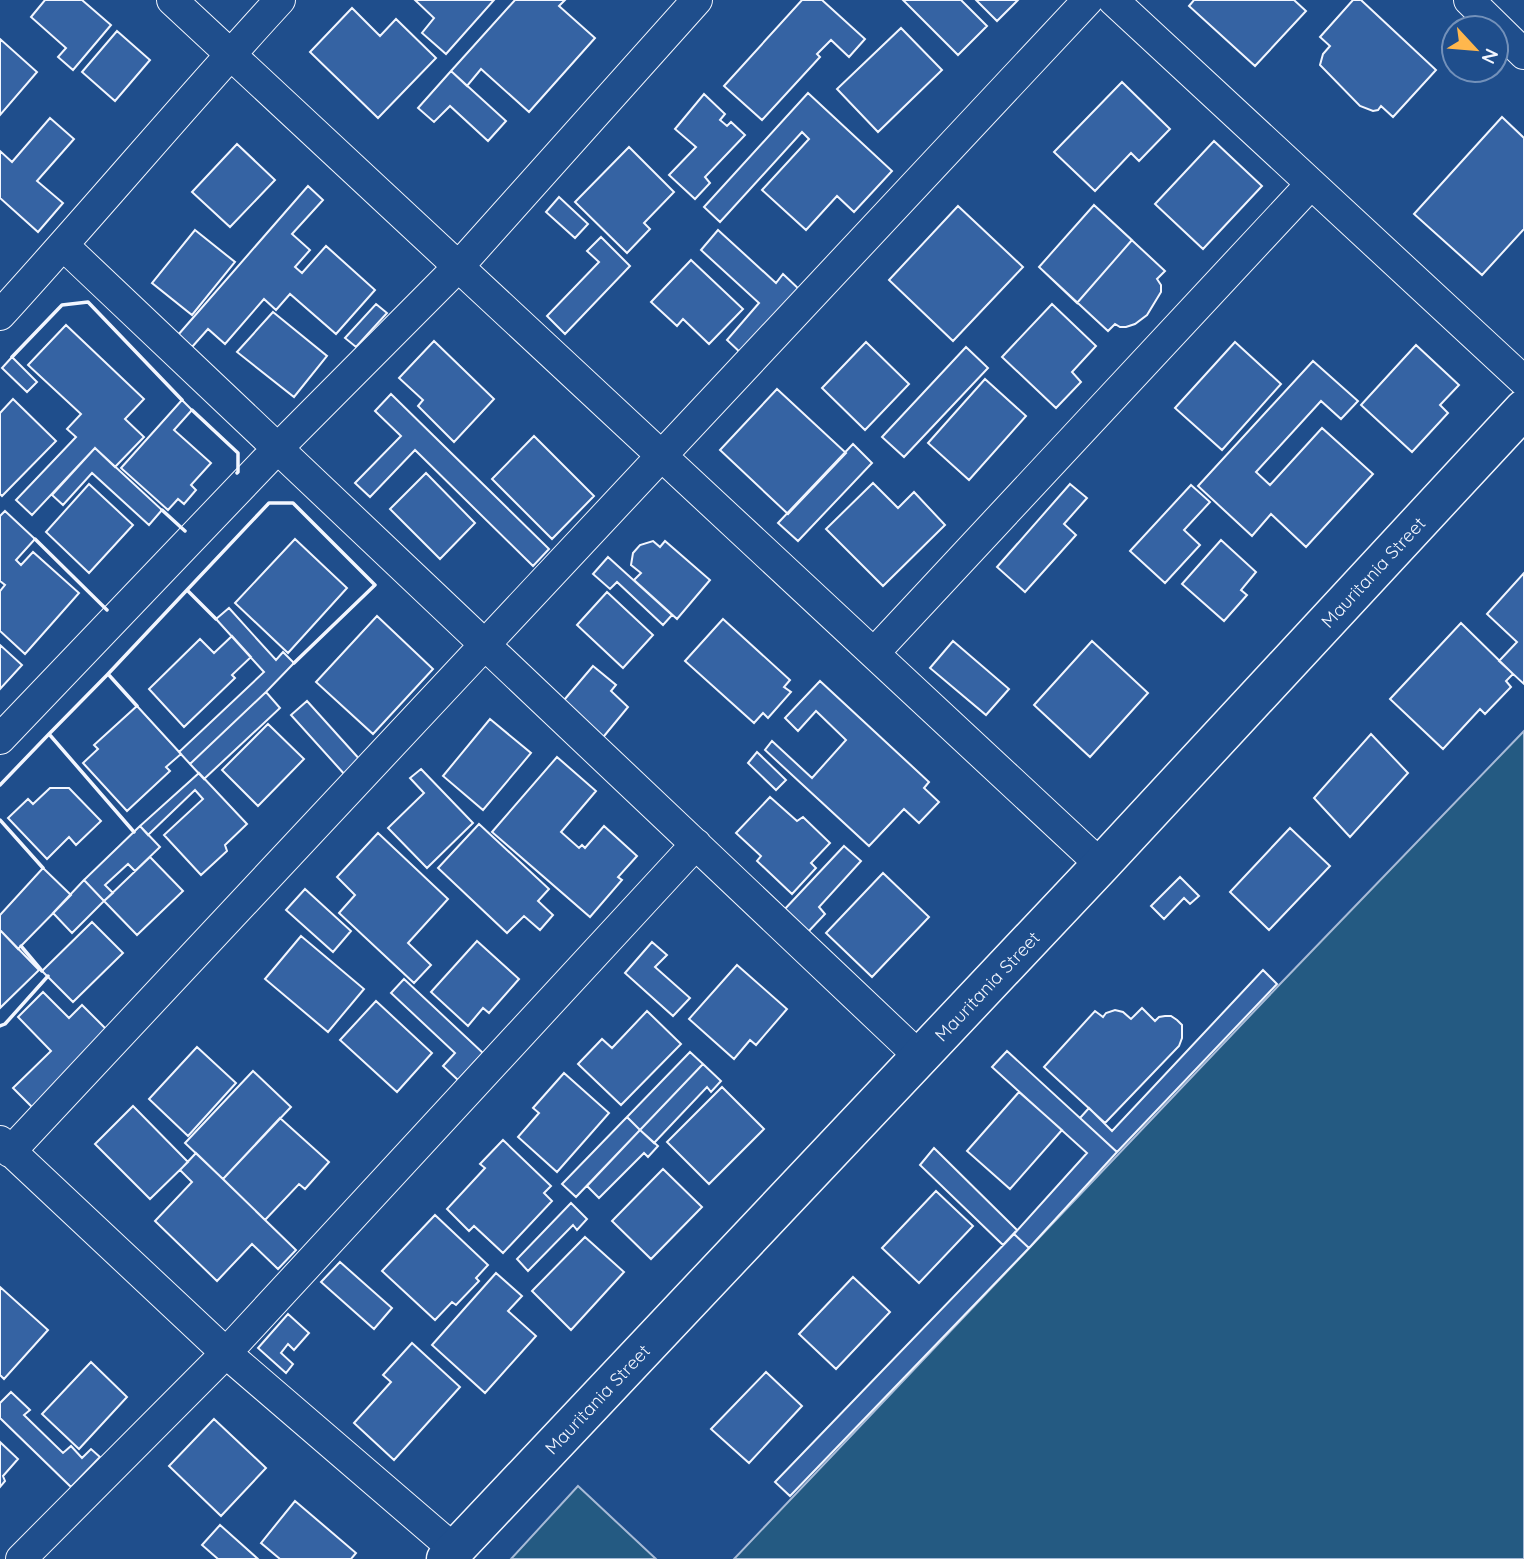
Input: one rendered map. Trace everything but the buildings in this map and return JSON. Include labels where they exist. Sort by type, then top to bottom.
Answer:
[{"type":"main road","name":"Mauritania Street","points":[[450,1554],[1101,865],[1524,409]]},
{"type":"street","points":[[172,0],[1101,865]]},
{"type":"street","points":[[0,315],[64,246],[230,53],[280,0]]},
{"type":"street","points":[[0,739],[278,448],[459,266],[697,0]]},
{"type":"street","points":[[450,1554],[226,1353],[5,1146],[485,645],[1088,0]]},
{"type":"street","points":[[1113,0],[1524,381]]},
{"type":"street","points":[[1475,2],[1524,54]]},
{"type":"street","points":[[874,653],[1311,184]]},
{"type":"street","points":[[64,246],[920,1057]]},
{"type":"street","points":[[21,1559],[226,1353],[696,844]]},
{"type":"shaded area","points":[[1524,731],[1524,1559],[734,1559],[1281,983]]},
{"type":"shaded area","points":[[578,1486],[656,1559],[511,1559]]},
{"type":"wall","points":[[12,357],[62,305],[88,302],[182,400]]},
{"type":"wall","points":[[192,410],[238,453],[237,473]]},
{"type":"wall","points":[[216,619],[187,590],[269,503],[293,503],[375,585],[294,663]]},
{"type":"wall","points":[[162,510],[185,531]]},
{"type":"wall","points":[[35,539],[107,610]]},
{"type":"wall","points":[[137,706],[108,674],[187,590]]},
{"type":"wall","points":[[108,674],[49,734],[134,832]]},
{"type":"wall","points":[[0,785],[49,734]]},
{"type":"wall","points":[[0,820],[43,868]]},
{"type":"wall","points":[[21,946],[42,971]]},
{"type":"wall","points":[[0,1026],[5,1024],[48,976]]}]
